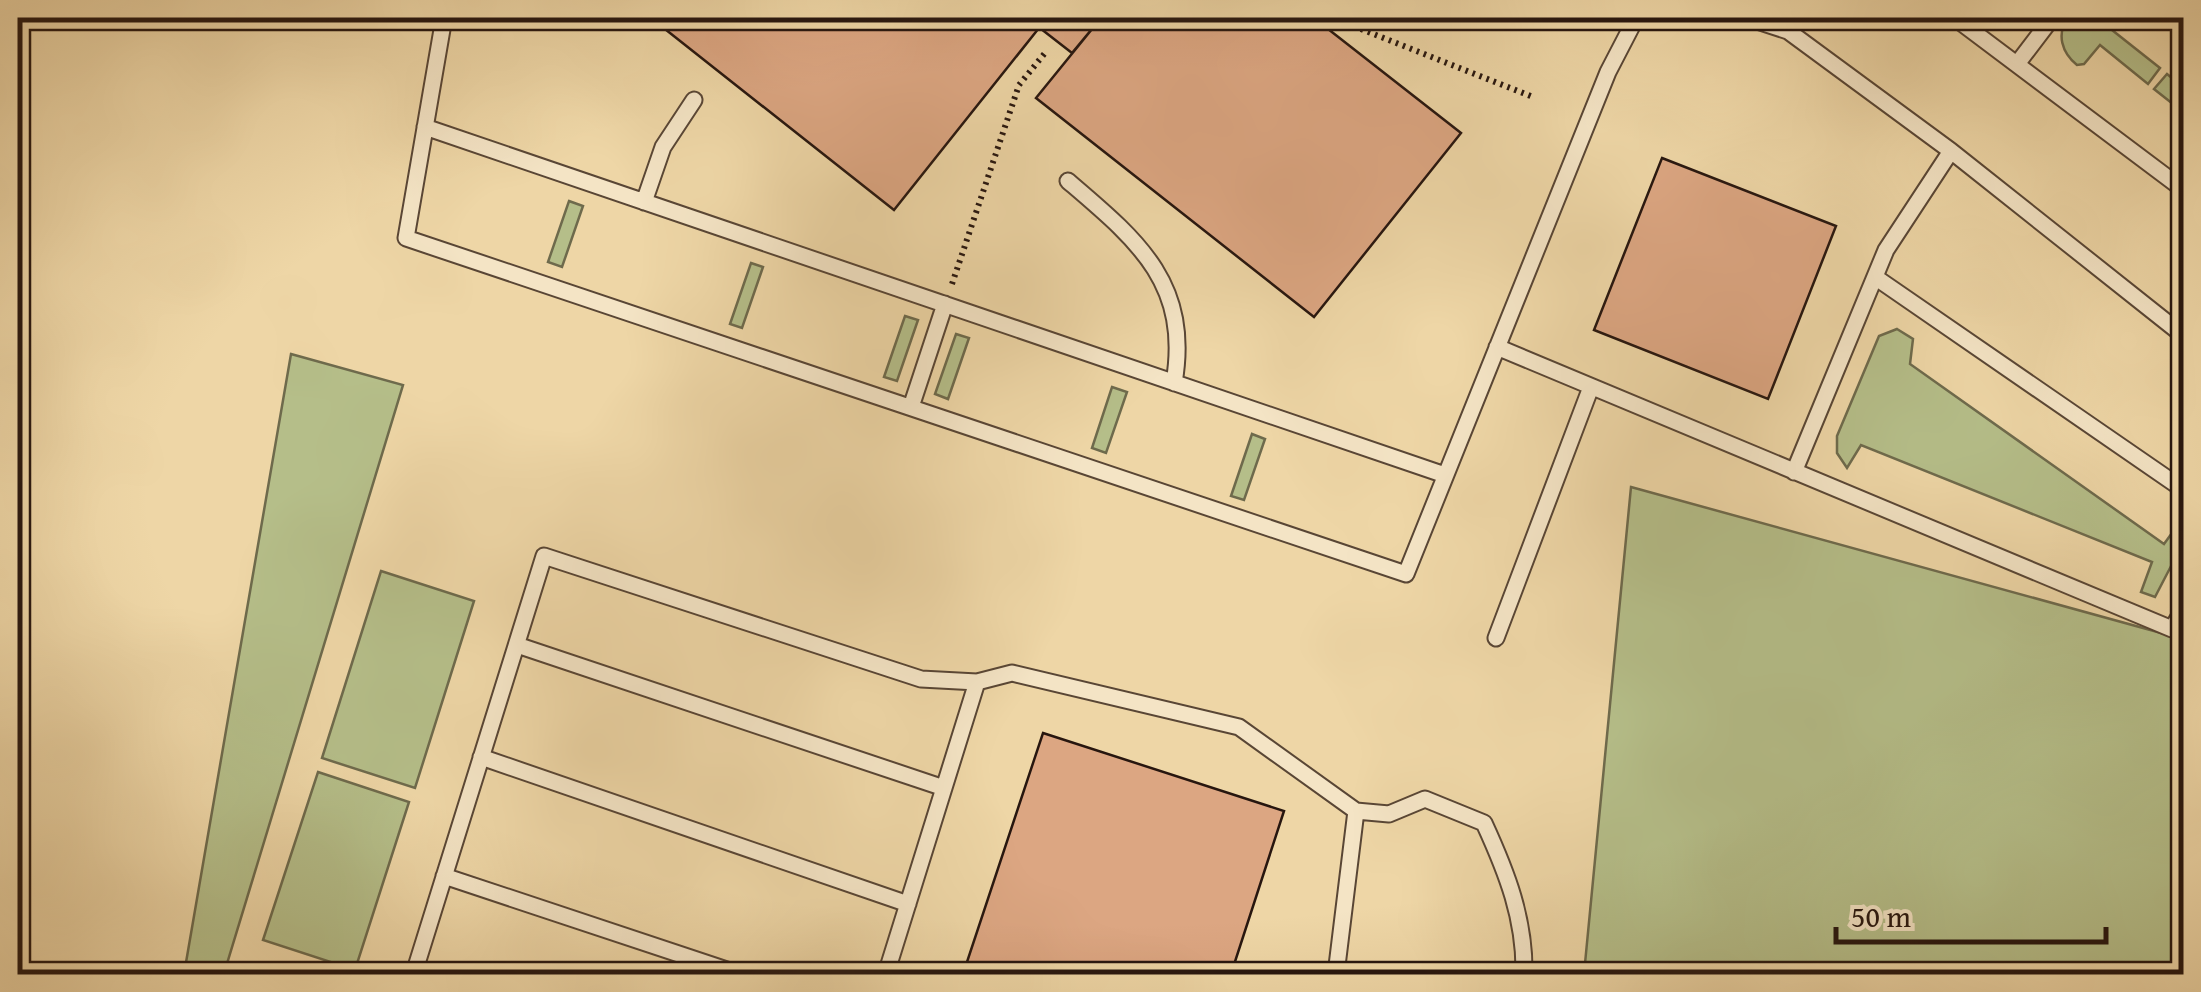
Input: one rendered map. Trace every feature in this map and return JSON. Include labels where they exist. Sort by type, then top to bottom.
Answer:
[{"type":"lane","points":[[444,18],[406,238],[1406,574],[1608,72],[1636,18]]},
{"type":"lane","points":[[1748,18],[1788,31],[1951,151],[2184,336]]},
{"type":"lane","points":[[1955,18],[2184,190]]},
{"type":"lane","points":[[2017,64],[2052,18]]},
{"type":"lane","points":[[644,202],[663,147],[694,100]]},
{"type":"lane","points":[[425,127],[1446,475]]},
{"type":"lane","points":[[1794,472],[1886,250],[1951,151]]},
{"type":"lane","points":[[1068,181],[1122,227],[1168,291],[1178,324],[1174,383]]},
{"type":"lane","points":[[1875,277],[2184,490]]},
{"type":"lane","points":[[911,408],[945,304]]},
{"type":"lane","points":[[1497,347],[2172,629],[2184,608]]},
{"type":"lane","points":[[1496,638],[1592,387]]},
{"type":"lane","points":[[429,974],[414,970],[544,556],[921,680],[977,682],[1012,673],[1239,727],[1356,811],[1389,814],[1425,800],[1484,822],[1510,877],[1525,940],[1524,974]]},
{"type":"lane","points":[[517,644],[944,788]]},
{"type":"lane","points":[[886,974],[977,682]]},
{"type":"lane","points":[[481,757],[908,904]]},
{"type":"lane","points":[[1336,974],[1356,811]]},
{"type":"lane","points":[[444,876],[739,974]]},
{"type":"path","points":[[1334,18],[1533,98]]},
{"type":"path","points":[[945,304],[1019,85],[1044,54]]},
{"type":"green space","points":[[2068,18],[2122,18],[2112,30],[2160,68],[2148,84],[2100,45],[2084,64],[2077,65],[2062,43],[2062,30]]},
{"type":"green space","points":[[2167,74],[2183,87],[2183,112],[2154,89]]},
{"type":"green space","points":[[569,201],[583,206],[562,267],[548,262]]},
{"type":"green space","points":[[751,263],[763,267],[742,328],[730,324]]},
{"type":"green space","points":[[905,316],[918,320],[897,381],[884,377]]},
{"type":"green space","points":[[1897,329],[1913,339],[1910,364],[2164,544],[2180,522],[2183,524],[2183,543],[2155,597],[2141,592],[2152,562],[1861,445],[1847,468],[1837,453],[1837,436],[1879,336]]},
{"type":"green space","points":[[956,334],[969,338],[948,399],[935,394]]},
{"type":"green space","points":[[291,354],[403,385],[226,967],[249,974],[184,974]]},
{"type":"green space","points":[[1112,387],[1127,392],[1106,453],[1092,448]]},
{"type":"green space","points":[[1252,434],[1265,439],[1244,500],[1231,496]]},
{"type":"green space","points":[[1631,487],[2183,639],[2183,974],[1584,974]]},
{"type":"green space","points":[[381,571],[474,601],[415,788],[322,758]]},
{"type":"green space","points":[[318,772],[409,802],[355,970],[263,940]]},
{"type":"building","points":[[651,18],[1027,18],[1039,28],[894,210]]},
{"type":"building","points":[[1027,18],[1101,18],[1072,53]]},
{"type":"building","points":[[1101,18],[1314,18],[1461,133],[1314,317],[1036,98]]},
{"type":"building","points":[[1662,158],[1836,226],[1768,399],[1594,330]]},
{"type":"building","points":[[1043,733],[1284,811],[1231,974],[963,974]]}]
